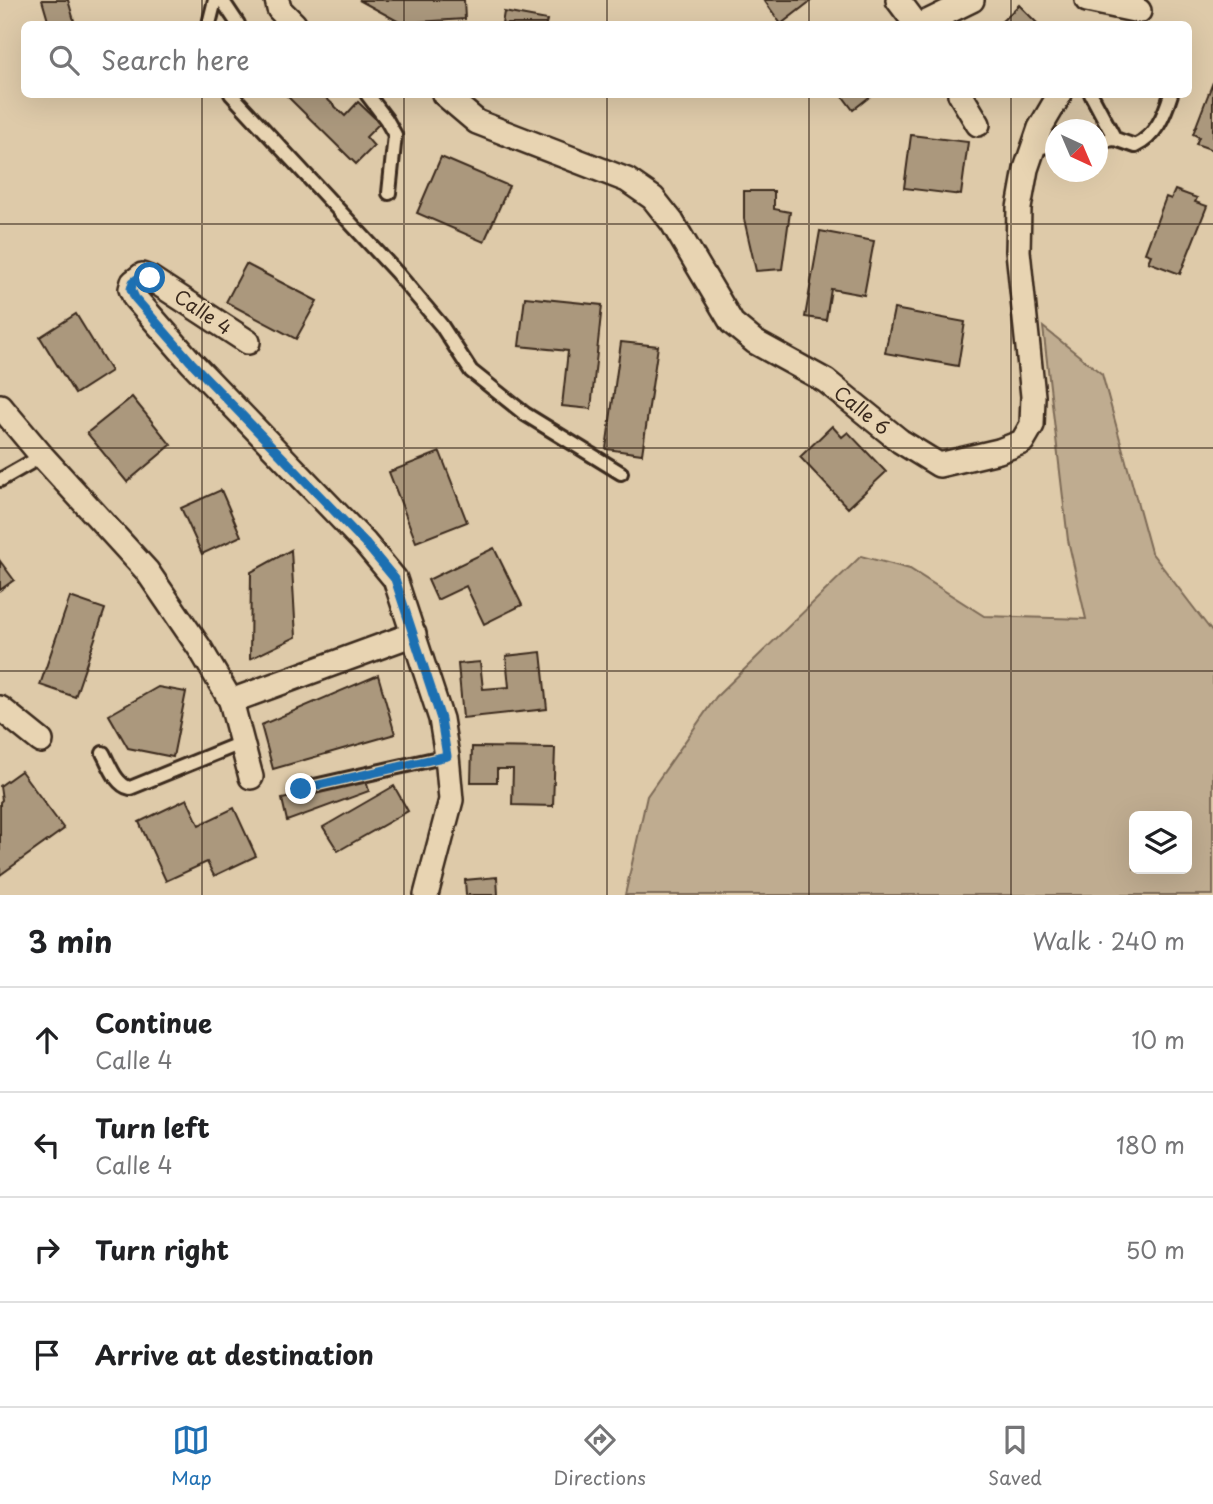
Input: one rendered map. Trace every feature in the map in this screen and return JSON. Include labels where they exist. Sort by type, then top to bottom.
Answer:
[{"type":"street","points":[[277,0],[279,9],[291,21]]},
{"type":"street","points":[[898,0],[914,21]]},
{"type":"street","points":[[929,21],[972,0]]},
{"type":"street","points":[[1087,0],[1138,12]]},
{"type":"street","name":"Calle 6","points":[[449,98],[477,122],[627,180],[653,198],[672,222],[732,323],[755,342],[826,381],[900,441],[939,465],[999,451],[1021,442],[1032,425],[1033,396],[1018,251],[1018,208],[1026,169],[1044,146],[1040,128],[1058,98]]},
{"type":"street","points":[[962,98],[978,124]]},
{"type":"street","name":"Calle 4","points":[[248,342],[150,278],[142,275],[133,282],[131,289],[135,298],[191,362],[365,543],[395,579],[441,719],[447,756],[451,800],[426,895]]},
{"type":"street","points":[[0,406],[42,456],[148,571],[201,650],[231,701],[251,777]]},
{"type":"street","points":[[231,701],[414,634]]},
{"type":"street","points":[[0,708],[41,741]]},
{"type":"lane","points":[[210,21],[215,0]]},
{"type":"lane","points":[[222,0],[236,21]]},
{"type":"lane","points":[[234,98],[406,283],[441,324],[471,371],[525,414],[621,473]]},
{"type":"lane","points":[[370,98],[395,135],[389,193]]},
{"type":"lane","points":[[1093,98],[1115,139]]},
{"type":"lane","points":[[1108,140],[1115,139],[1135,146],[1149,139],[1156,131],[1169,98]]},
{"type":"lane","points":[[0,480],[42,456]]},
{"type":"lane","points":[[103,753],[118,781],[124,787],[131,788],[241,743]]},
{"type":"lane","points":[[301,789],[447,756]]},
{"type":"shaded area","points":[[1043,327],[1102,374],[1151,552],[1213,633],[1213,895],[625,895],[647,796],[716,697],[861,556],[910,569],[984,616],[1086,619],[1068,540]]},
{"type":"building","points":[[42,0],[68,0],[74,21],[48,21]]},
{"type":"building","points":[[359,0],[464,0],[465,19],[397,21]]},
{"type":"building","points":[[764,0],[812,0],[785,21],[779,21]]},
{"type":"building","points":[[1019,5],[1035,21],[1002,21]]},
{"type":"building","points":[[504,12],[547,20],[547,21],[502,21]]},
{"type":"building","points":[[1213,82],[1213,150],[1196,144],[1199,137],[1193,134]]},
{"type":"building","points":[[289,98],[326,98],[345,116],[358,102],[380,123],[366,137],[374,146],[356,164]]},
{"type":"building","points":[[844,98],[868,98],[853,110]]},
{"type":"building","points":[[911,135],[968,142],[961,195],[904,188]]},
{"type":"building","points":[[441,157],[509,186],[484,242],[417,213]]},
{"type":"building","points":[[1175,190],[1197,198],[1195,202],[1207,206],[1180,274],[1148,262],[1151,255],[1145,253],[1166,197],[1171,199]]},
{"type":"building","points":[[744,191],[774,191],[774,209],[790,212],[782,269],[756,271],[744,219]]},
{"type":"building","points":[[820,231],[874,241],[864,295],[831,289],[826,320],[805,317]]},
{"type":"building","points":[[246,264],[317,301],[296,339],[226,302]]},
{"type":"building","points":[[525,297],[602,305],[591,409],[562,406],[568,351],[519,346]]},
{"type":"building","points":[[894,309],[965,322],[958,366],[885,353]]},
{"type":"building","points":[[76,314],[111,371],[75,394],[40,337]]},
{"type":"building","points":[[621,342],[658,346],[642,454],[606,449]]},
{"type":"building","points":[[132,397],[171,445],[127,482],[87,433]]},
{"type":"building","points":[[832,426],[842,437],[848,432],[886,472],[848,508],[800,457]]},
{"type":"building","points":[[440,452],[467,522],[416,542],[389,472]]},
{"type":"building","points":[[221,490],[241,536],[202,554],[181,508]]},
{"type":"building","points":[[494,548],[522,605],[484,624],[466,586],[437,600],[428,580]]},
{"type":"building","points":[[291,550],[296,637],[250,659],[251,572]]},
{"type":"building","points":[[0,561],[14,580],[0,590]]},
{"type":"building","points":[[70,597],[105,609],[75,697],[40,685]]},
{"type":"building","points":[[541,652],[547,709],[463,718],[458,664],[480,662],[483,689],[509,687],[506,656]]},
{"type":"building","points":[[378,675],[395,734],[273,769],[261,725]]},
{"type":"building","points":[[158,687],[186,692],[173,757],[128,748],[109,715]]},
{"type":"building","points":[[472,747],[555,748],[553,806],[512,805],[513,769],[497,769],[497,782],[471,782]]},
{"type":"building","points":[[21,771],[64,829],[0,875],[0,786]]},
{"type":"building","points":[[366,781],[369,791],[287,821],[282,799]]},
{"type":"building","points":[[394,786],[408,811],[338,851],[323,827]]},
{"type":"building","points":[[187,799],[199,825],[234,808],[256,856],[214,876],[207,862],[166,881],[139,822]]},
{"type":"building","points":[[497,877],[498,895],[466,895],[465,880]]},
{"type":"route","points":[[150,278],[142,275],[133,282],[131,289],[135,298],[191,362],[365,543],[395,579],[441,719],[447,756],[301,789]]}]
